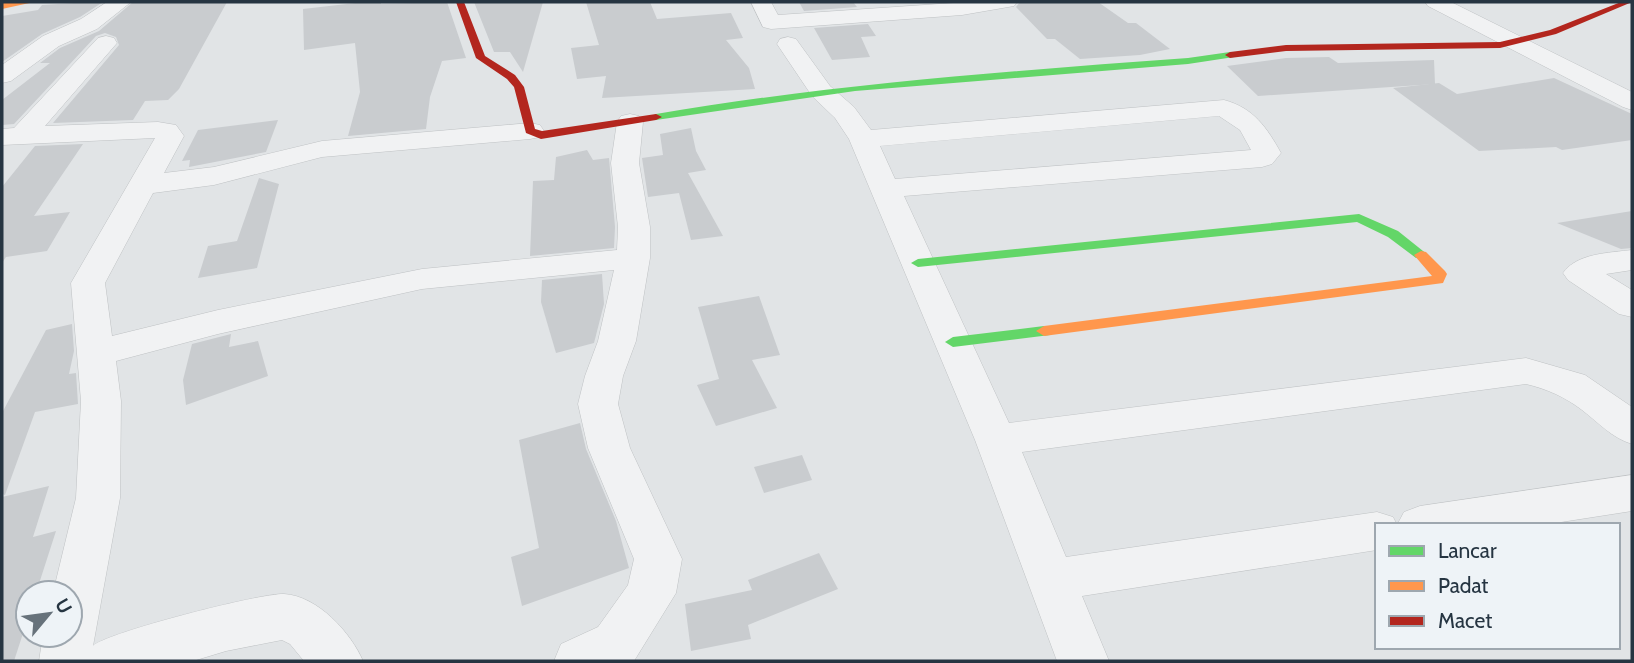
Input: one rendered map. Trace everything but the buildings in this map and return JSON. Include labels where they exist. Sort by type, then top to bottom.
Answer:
[{"type":"street","points":[[2,6],[30,2]]},
{"type":"street","points":[[2,76],[51,41],[89,24],[121,2]]},
{"type":"street","points":[[460,2],[481,58],[511,77],[519,87],[530,131]]},
{"type":"street","points":[[1007,2],[784,28],[821,90],[845,113],[863,139],[996,440],[1083,661]]},
{"type":"street","points":[[1435,2],[1518,41],[1632,102]]},
{"type":"street","points":[[143,185],[214,176],[322,149],[530,131],[541,135],[565,133],[743,100],[821,90],[920,80],[1188,61],[1286,48],[1500,45],[1553,32],[1628,2]]},
{"type":"street","points":[[12,136],[106,43]]},
{"type":"street","points":[[1598,83],[1632,77]]},
{"type":"street","points":[[863,139],[1224,108],[1251,125],[1267,153],[1262,158],[884,189]]},
{"type":"street","points":[[580,661],[615,643],[651,593],[658,559],[609,448],[598,404],[604,376],[617,341],[633,258],[634,227],[625,163],[630,122]]},
{"type":"street","points":[[12,136],[70,132],[166,131],[170,136],[89,283],[101,401],[98,498],[81,579]]},
{"type":"street","points":[[918,263],[1359,218],[1387,229],[1405,241],[1440,274],[1438,280],[1412,285],[953,342]]},
{"type":"street","points":[[97,353],[218,322],[422,279],[633,258]]},
{"type":"street","points":[[1632,260],[1593,265],[1580,273],[1632,306]]},
{"type":"street","points":[[996,440],[1526,371],[1553,375],[1572,383],[1632,429]]},
{"type":"street","points":[[1433,523],[1632,493]]},
{"type":"street","points":[[1050,580],[1375,531]]},
{"type":"street","points":[[113,661],[226,628],[285,617],[308,628],[337,661]]},
{"type":"traffic: fast","points":[[656,117],[855,88],[1188,61],[1230,55]]},
{"type":"traffic: fast","points":[[918,263],[1359,218],[1393,234],[1421,255]]},
{"type":"traffic: fast","points":[[953,342],[1044,331]]},
{"type":"traffic: slow","points":[[2,6],[30,2]]},
{"type":"traffic: slow","points":[[1044,331],[1438,280],[1440,274],[1421,255]]},
{"type":"traffic: jam","points":[[460,2],[481,58],[511,77],[519,87],[530,131],[541,135],[656,117]]},
{"type":"traffic: jam","points":[[1230,55],[1286,48],[1500,45],[1553,32],[1628,2]]}]
